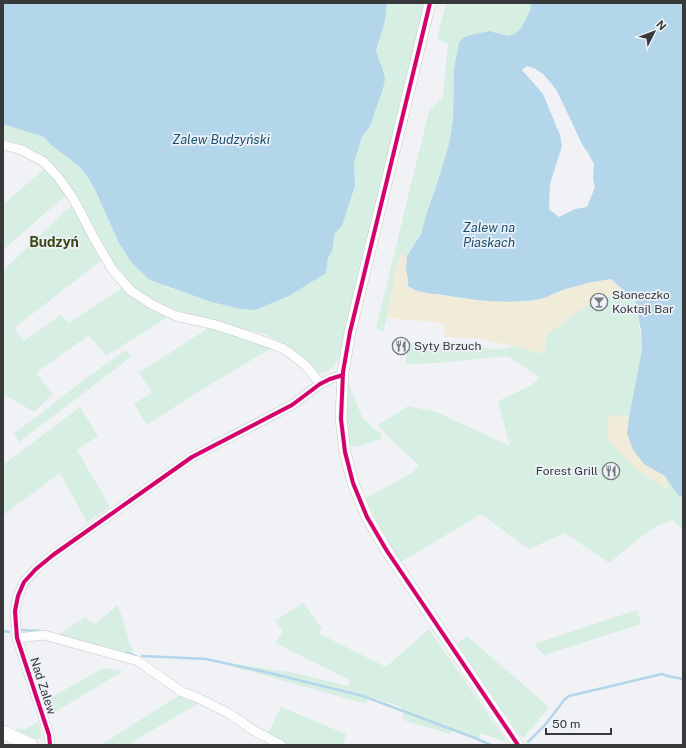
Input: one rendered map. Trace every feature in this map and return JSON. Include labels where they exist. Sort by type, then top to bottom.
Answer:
[{"type":"main road","points":[[3,732],[30,745]]},
{"type":"street","points":[[430,3],[350,332],[343,375],[341,419],[345,452],[353,483],[367,517],[395,563],[518,745]]},
{"type":"street","points":[[3,145],[22,150],[44,162],[58,177],[73,198],[112,269],[131,290],[153,305],[176,316],[216,325],[282,348],[304,365],[320,384]]},
{"type":"street","name":"Nad Zalew","points":[[50,745],[49,735],[17,635],[14,611],[24,582],[36,569],[53,555],[192,457],[292,405],[320,384],[343,375]]},
{"type":"street","points":[[17,635],[44,635],[138,661],[182,692],[196,697],[230,714],[253,730],[281,745]]},
{"type":"green space","points":[[387,3],[425,3],[339,358],[332,368],[322,374],[315,371],[289,348],[265,334],[176,311],[133,289],[114,264],[75,193],[60,172],[25,147],[3,140],[3,124],[44,137],[51,145],[79,166],[89,179],[119,243],[131,262],[167,287],[211,302],[241,309],[255,310],[289,296],[326,273],[328,258],[332,251],[335,233],[342,226],[355,186],[354,163],[362,137],[370,126],[383,89],[382,67],[376,52],[385,21]]},
{"type":"green space","points":[[446,3],[530,3],[531,8],[521,28],[515,35],[509,36],[495,32],[454,69],[453,119],[449,144],[421,234],[407,256],[401,254],[396,268],[390,305],[383,332],[376,328],[429,111],[443,97],[448,44],[437,39]]},
{"type":"green space","points":[[45,168],[67,194],[3,250],[3,205]]},
{"type":"green space","points":[[73,205],[102,260],[14,328],[24,341],[61,315],[69,323],[122,288],[138,300],[164,314],[166,318],[106,356],[89,335],[36,373],[53,394],[34,412],[3,394],[3,271]]},
{"type":"green space","points":[[625,292],[635,301],[642,350],[629,417],[621,415],[636,469],[668,490],[665,476],[678,495],[683,497],[683,530],[673,520],[655,527],[609,563],[565,533],[529,549],[481,514],[401,562],[386,540],[366,498],[412,473],[419,465],[393,442],[378,425],[408,406],[436,412],[510,446],[498,401],[530,386],[540,378],[508,356],[438,363],[405,364],[409,342],[465,344],[497,350],[514,346],[544,354],[546,335],[595,300]]},
{"type":"green space","points":[[210,327],[273,347],[193,395],[147,425],[134,404],[152,392],[139,373]]},
{"type":"green space","points":[[126,350],[131,357],[19,442],[14,433],[86,378]]},
{"type":"green space","points":[[347,380],[362,417],[380,433],[381,439],[356,447],[347,444],[344,419]]},
{"type":"green space","points":[[80,407],[98,436],[77,450],[110,507],[87,522],[60,473],[3,515],[3,465]]},
{"type":"green space","points":[[303,603],[322,629],[318,633],[386,667],[429,629],[508,743],[481,733],[479,738],[454,729],[450,734],[403,720],[403,708],[369,696],[366,704],[210,660],[295,673],[348,686],[350,680],[275,643],[283,631],[275,621]]},
{"type":"green space","points":[[118,605],[134,656],[57,636],[85,617],[95,624]]},
{"type":"green space","points":[[637,610],[641,624],[544,655],[534,644]]},
{"type":"green space","points":[[467,636],[549,707],[523,739],[455,645]]},
{"type":"green space","points":[[104,668],[123,671],[50,715],[46,700]]},
{"type":"green space","points":[[178,696],[199,703],[132,742],[133,745],[101,745]]},
{"type":"green space","points":[[281,707],[346,734],[343,745],[286,744],[268,733]]},
{"type":"green space","points":[[35,723],[39,724],[42,736],[39,739],[35,739],[16,730],[17,728],[25,729]]},
{"type":"sand","points":[[401,254],[407,256],[406,269],[408,286],[424,293],[512,302],[526,301],[556,294],[568,288],[587,283],[611,279],[625,292],[595,300],[546,335],[544,354],[475,338],[444,337],[444,323],[387,318],[396,268]]},
{"type":"sand","points":[[621,415],[629,417],[627,433],[644,464],[665,476],[668,490],[636,469],[608,440],[607,423],[609,416]]},
{"type":"water","name":"Zalew Budzyński","points":[[3,3],[387,3],[385,21],[376,51],[385,79],[383,89],[370,126],[362,137],[354,163],[355,186],[342,226],[335,233],[332,251],[328,258],[326,273],[289,296],[255,310],[241,309],[211,302],[150,280],[131,262],[119,243],[96,192],[89,179],[79,166],[51,145],[44,137],[3,124]]},
{"type":"water","name":"Zalew na Piaskach","points":[[530,3],[683,3],[683,497],[678,495],[665,476],[644,464],[633,450],[627,433],[642,350],[641,330],[635,301],[611,279],[571,287],[540,299],[516,302],[479,300],[420,292],[408,286],[406,269],[407,256],[421,234],[449,144],[453,119],[454,69],[459,43],[467,36],[489,31],[509,36],[515,34],[521,28],[531,8]],"holes":[[[527,66],[534,68],[543,74],[557,91],[582,144],[594,164],[593,178],[595,187],[587,207],[575,209],[559,217],[549,209],[550,184],[562,146],[560,135],[543,94],[522,70]]]},
{"type":"waterway","points":[[20,630],[40,631]]},
{"type":"waterway","points":[[3,631],[9,632]]},
{"type":"waterway","points":[[127,653],[136,656]]},
{"type":"waterway","points":[[142,656],[206,659],[363,696],[491,745]]},
{"type":"waterway","points":[[528,742],[545,725],[569,696],[662,674],[683,679]]},
{"type":"cycle path","points":[[430,3],[350,332],[343,372],[341,419],[345,452],[353,483],[367,517],[387,551],[518,745]]},
{"type":"cycle path","points":[[50,745],[49,735],[17,638],[15,611],[18,596],[24,582],[36,569],[53,555],[192,457],[292,405],[320,384],[343,375]]},
{"type":"place","name":"Słoneczko Koktajl Bar","points":[[599,302]]},
{"type":"place","name":"Syty Brzuch","points":[[401,346]]},
{"type":"place","name":"Forest Grill","points":[[611,471]]},
{"type":"district","name":"Budzyń","points":[[54,242]]}]
